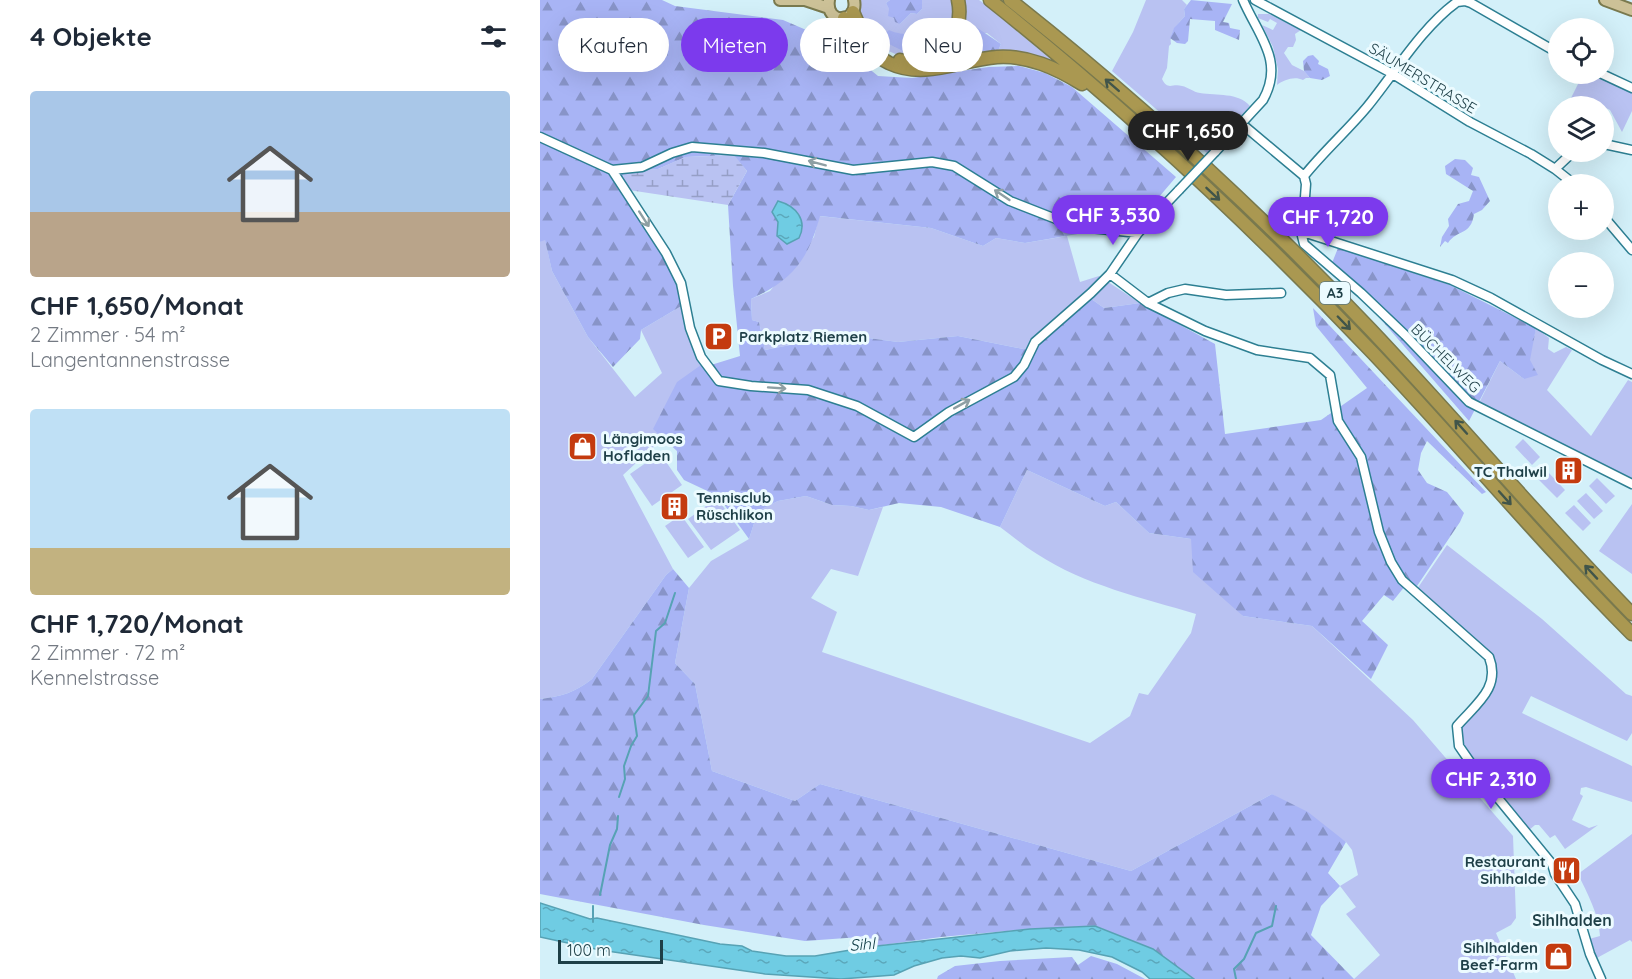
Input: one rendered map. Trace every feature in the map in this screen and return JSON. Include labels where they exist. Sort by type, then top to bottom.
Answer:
[{"type":"highway","points":[[852,6],[860,28],[875,47],[894,59],[917,61],[937,54],[953,39],[960,19],[958,0]]},
{"type":"highway","name":"A3","points":[[990,0],[1067,63],[1123,113],[1230,210],[1324,302],[1556,555],[1632,634]]},
{"type":"highway","name":"A3","points":[[1010,0],[1058,38],[1149,117],[1290,248],[1420,382],[1632,614]]},
{"type":"highway","points":[[852,6],[869,49],[882,59],[900,67],[927,70],[996,57],[1028,59],[1070,76],[1123,113]]},
{"type":"main road","points":[[780,0],[805,0],[829,4],[834,16],[852,6]]},
{"type":"main road","points":[[1605,0],[1632,10]]},
{"type":"street","points":[[612,170],[666,253],[681,283],[690,328],[701,357],[719,381],[808,390],[857,406],[914,437],[949,412],[1014,377],[1024,365],[1035,342],[1110,274],[1138,233],[1263,100],[1268,90],[1272,71],[1271,60],[1243,0]]},
{"type":"street","name":"SÄUMERSTRASSE","points":[[1255,0],[1393,74],[1470,122],[1531,154],[1561,174]]},
{"type":"street","points":[[1304,176],[1324,151],[1364,110],[1427,31],[1454,5],[1465,1],[1548,47]]},
{"type":"street","points":[[1614,80],[1632,88]]},
{"type":"street","points":[[1242,124],[1304,176],[1306,184],[1303,232],[1452,280],[1504,305],[1550,332],[1632,374]]},
{"type":"street","points":[[540,137],[612,170],[642,167],[672,153],[692,147],[800,158],[853,170],[932,162],[954,166],[1010,201],[1056,219],[1081,227],[1138,233]]},
{"type":"street","points":[[1614,146],[1632,150]]},
{"type":"street","points":[[1555,169],[1562,162]]},
{"type":"street","points":[[1614,229],[1632,250]]},
{"type":"street","name":"BÜCHELWEG","points":[[1303,232],[1304,244],[1405,335],[1469,402],[1632,484]]},
{"type":"street","points":[[1110,274],[1148,303],[1205,331],[1257,350],[1310,358],[1330,375],[1338,421],[1361,457],[1379,532],[1391,562],[1402,580],[1489,657],[1494,669],[1490,688],[1457,726],[1460,746],[1479,776],[1552,864],[1579,912],[1590,954],[1601,979]]},
{"type":"street","points":[[1148,303],[1167,293],[1185,289],[1226,295],[1281,293]]},
{"type":"green space","points":[[540,0],[662,0],[675,6],[768,18],[681,18],[681,72],[788,72],[788,22],[800,27],[800,72],[873,72],[878,76],[912,78],[954,72],[983,72],[983,68],[989,67],[1019,66],[1045,73],[1072,87],[1176,177],[1136,224],[1025,243],[996,238],[983,246],[931,228],[820,216],[810,245],[797,267],[778,284],[751,299],[752,320],[759,322],[765,350],[795,344],[798,331],[824,334],[826,343],[855,345],[861,337],[898,342],[958,336],[1033,351],[1090,298],[1104,308],[1140,303],[1215,344],[1225,434],[1321,420],[1367,388],[1316,326],[1313,308],[1486,492],[1482,494],[1427,441],[1421,453],[1418,470],[1427,483],[1447,492],[1464,513],[1413,592],[1405,586],[1393,601],[1384,595],[1362,621],[1388,645],[1371,679],[1312,626],[1243,616],[1193,572],[1191,539],[1149,533],[1116,502],[1105,506],[1027,470],[1000,527],[941,507],[899,503],[869,510],[832,505],[806,496],[778,501],[758,511],[749,539],[718,496],[684,480],[677,470],[677,451],[653,429],[677,382],[701,365],[711,365],[740,356],[728,205],[747,171],[733,155],[686,157],[658,169],[624,172],[622,189],[666,260],[683,305],[641,330],[640,339],[613,367],[588,337],[552,271],[545,240],[540,242]],"holes":[[[778,222],[799,238],[787,244],[777,236]]]},
{"type":"green space","points":[[859,0],[890,0],[886,3],[894,18],[900,24],[902,22],[902,56],[890,52],[890,18],[858,17]]},
{"type":"green space","points":[[890,0],[922,0],[922,9],[917,14],[911,13],[906,18],[902,18],[900,24],[888,16],[889,9],[886,3]]},
{"type":"green space","points":[[922,0],[954,0],[956,18],[906,18],[911,13],[917,14],[922,9]]},
{"type":"green space","points":[[964,0],[979,0],[1064,70],[998,51],[1001,44],[987,33],[983,33],[983,18],[960,18],[965,10]]},
{"type":"green space","points":[[1146,0],[1182,0],[1187,5],[1184,9],[1185,16],[1171,36],[1167,68],[1162,79],[1164,83],[1168,86],[1179,85],[1200,93],[1240,98],[1250,106],[1207,153],[1112,71],[1133,32]]},
{"type":"green space","points":[[1191,0],[1232,4],[1223,22],[1229,23],[1230,28],[1240,30],[1239,40],[1215,30],[1215,21],[1190,19],[1188,41],[1185,44],[1177,43],[1170,38],[1174,28],[1185,16],[1184,9]]},
{"type":"green space","points":[[1258,14],[1269,14],[1301,30],[1295,34],[1296,40],[1293,47],[1288,47],[1284,53],[1292,65],[1304,71],[1310,78],[1289,79],[1277,85],[1278,69],[1273,47],[1262,25],[1273,30],[1277,23],[1270,19],[1268,22],[1258,18]]},
{"type":"green space","points":[[890,30],[902,34],[902,50],[890,44]]},
{"type":"green space","points":[[983,32],[1001,44],[998,51],[983,56]]},
{"type":"green space","points":[[1313,55],[1319,61],[1318,64],[1328,69],[1330,76],[1322,80],[1310,78],[1304,71],[1303,61]]},
{"type":"green space","points":[[1614,83],[1632,91],[1632,111],[1622,132],[1614,117],[1614,96],[1572,96],[1578,84]]},
{"type":"green space","points":[[734,155],[747,171],[728,205],[622,189],[624,171],[658,169],[685,157]]},
{"type":"green space","points":[[1455,159],[1465,160],[1473,168],[1471,175],[1479,177],[1490,201],[1482,210],[1474,214],[1467,229],[1448,243],[1445,241],[1440,247],[1442,237],[1449,226],[1448,219],[1458,204],[1469,201],[1473,191],[1446,174],[1445,166]]},
{"type":"green space","points":[[819,216],[931,228],[983,246],[996,238],[1025,243],[1067,236],[1080,282],[1099,276],[1140,303],[1104,308],[1090,298],[1033,351],[958,336],[898,342],[861,337],[855,345],[825,343],[824,334],[798,331],[795,344],[765,350],[759,322],[752,320],[751,299],[770,291],[814,237]]},
{"type":"green space","points":[[545,239],[552,271],[588,337],[635,397],[662,373],[641,330],[683,305],[702,351],[711,365],[654,428],[663,438],[623,475],[673,569],[666,575],[592,679],[568,693],[540,699],[540,242]]},
{"type":"green space","points":[[1338,248],[1450,285],[1536,328],[1530,360],[1538,375],[1524,379],[1500,361],[1469,421],[1332,263]]},
{"type":"green space","points":[[1536,328],[1549,338],[1548,349],[1554,353],[1566,347],[1572,350],[1547,390],[1591,436],[1628,380],[1632,382],[1632,481],[1478,405],[1500,361],[1524,379]]},
{"type":"green space","points":[[1523,439],[1540,457],[1532,465],[1515,447]]},
{"type":"green space","points":[[660,453],[682,485],[652,506],[630,474]]},
{"type":"green space","points":[[1027,470],[1105,506],[1116,502],[1149,533],[1191,539],[1243,616],[1312,626],[1413,720],[1513,836],[1516,918],[1511,925],[1496,933],[1516,979],[1354,979],[1380,955],[1346,914],[1356,907],[1340,886],[1358,875],[1352,850],[1346,842],[1272,794],[1131,871],[820,784],[795,801],[712,771],[695,684],[675,663],[689,588],[711,561],[749,539],[758,511],[778,501],[806,496],[832,505],[869,510],[883,507],[858,576],[831,569],[811,598],[837,612],[822,652],[1090,743],[1130,716],[1139,693],[1148,695],[1191,633],[1196,614],[1114,590],[1074,574],[1037,554],[1000,527]]},
{"type":"green space","points":[[1548,472],[1565,490],[1557,498],[1539,480]]},
{"type":"green space","points":[[1597,478],[1615,496],[1606,504],[1589,486]]},
{"type":"green space","points":[[1586,493],[1603,511],[1594,519],[1577,501]]},
{"type":"green space","points":[[717,498],[740,530],[711,550],[688,519]]},
{"type":"green space","points":[[1632,504],[1632,574],[1599,551]]},
{"type":"green space","points":[[1574,505],[1591,523],[1583,531],[1565,513]]},
{"type":"green space","points":[[681,515],[704,547],[688,558],[665,526]]},
{"type":"green space","points":[[1447,545],[1542,619],[1626,694],[1632,696],[1632,733],[1627,741],[1531,696],[1522,713],[1632,766],[1632,802],[1586,787],[1581,788],[1580,794],[1583,796],[1572,820],[1589,828],[1598,825],[1565,849],[1555,835],[1550,838],[1539,825],[1535,825],[1528,831],[1500,798],[1461,744],[1461,727],[1495,680],[1494,664],[1417,589]]},
{"type":"green space","points":[[673,569],[689,588],[675,663],[695,684],[712,771],[795,801],[820,784],[1131,871],[1272,794],[1308,812],[1346,842],[1328,873],[1340,886],[1321,906],[1311,935],[1354,979],[1194,979],[1153,949],[1095,926],[941,937],[868,947],[860,937],[805,941],[704,925],[540,894],[540,699],[568,693],[592,679],[666,575]]},
{"type":"green space","points":[[1632,834],[1632,942],[1630,940],[1595,959],[1589,939],[1600,936],[1599,928],[1592,904],[1578,874]]},
{"type":"green space","points":[[1091,956],[1117,964],[1145,979],[937,979],[938,976],[955,966],[1072,957],[1078,965]]},
{"type":"water","points":[[778,201],[795,210],[801,220],[799,238],[787,244],[777,236],[778,222],[772,212]]},
{"type":"water","points":[[540,903],[590,919],[597,918],[786,956],[815,956],[868,947],[1030,929],[1095,926],[1153,949],[1194,979],[1150,979],[1142,972],[1112,957],[1079,950],[1046,948],[1010,951],[980,958],[961,956],[942,958],[914,966],[894,975],[841,979],[765,974],[600,950],[540,937]]},
{"type":"waterway","points":[[619,797],[625,779],[624,766],[637,736],[634,715],[648,696],[656,631],[665,623],[675,593]]},
{"type":"waterway","points":[[600,895],[610,845],[617,829],[618,816]]},
{"type":"waterway","points":[[593,906],[593,922]]},
{"type":"waterway","points":[[1236,979],[1234,969],[1244,959],[1256,933],[1272,926],[1276,906]]},
{"type":"place","name":"Parkplatz Riemen","points":[[718,336]]},
{"type":"place","name":"Längimoos Hofladen","points":[[582,447]]},
{"type":"place","name":"TC Thalwil","points":[[1568,471]]},
{"type":"place","name":"Tennisclub Rüschlikon","points":[[675,506]]},
{"type":"place","name":"Restaurant Sihlhalde","points":[[1567,870]]},
{"type":"place","name":"Sihlhalden Beef-Farm","points":[[1559,956]]},
{"type":"district","name":"Sihlhalden","points":[[1572,920]]},
{"type":"water label","name":"Sihl","points":[[862,944]]}]
